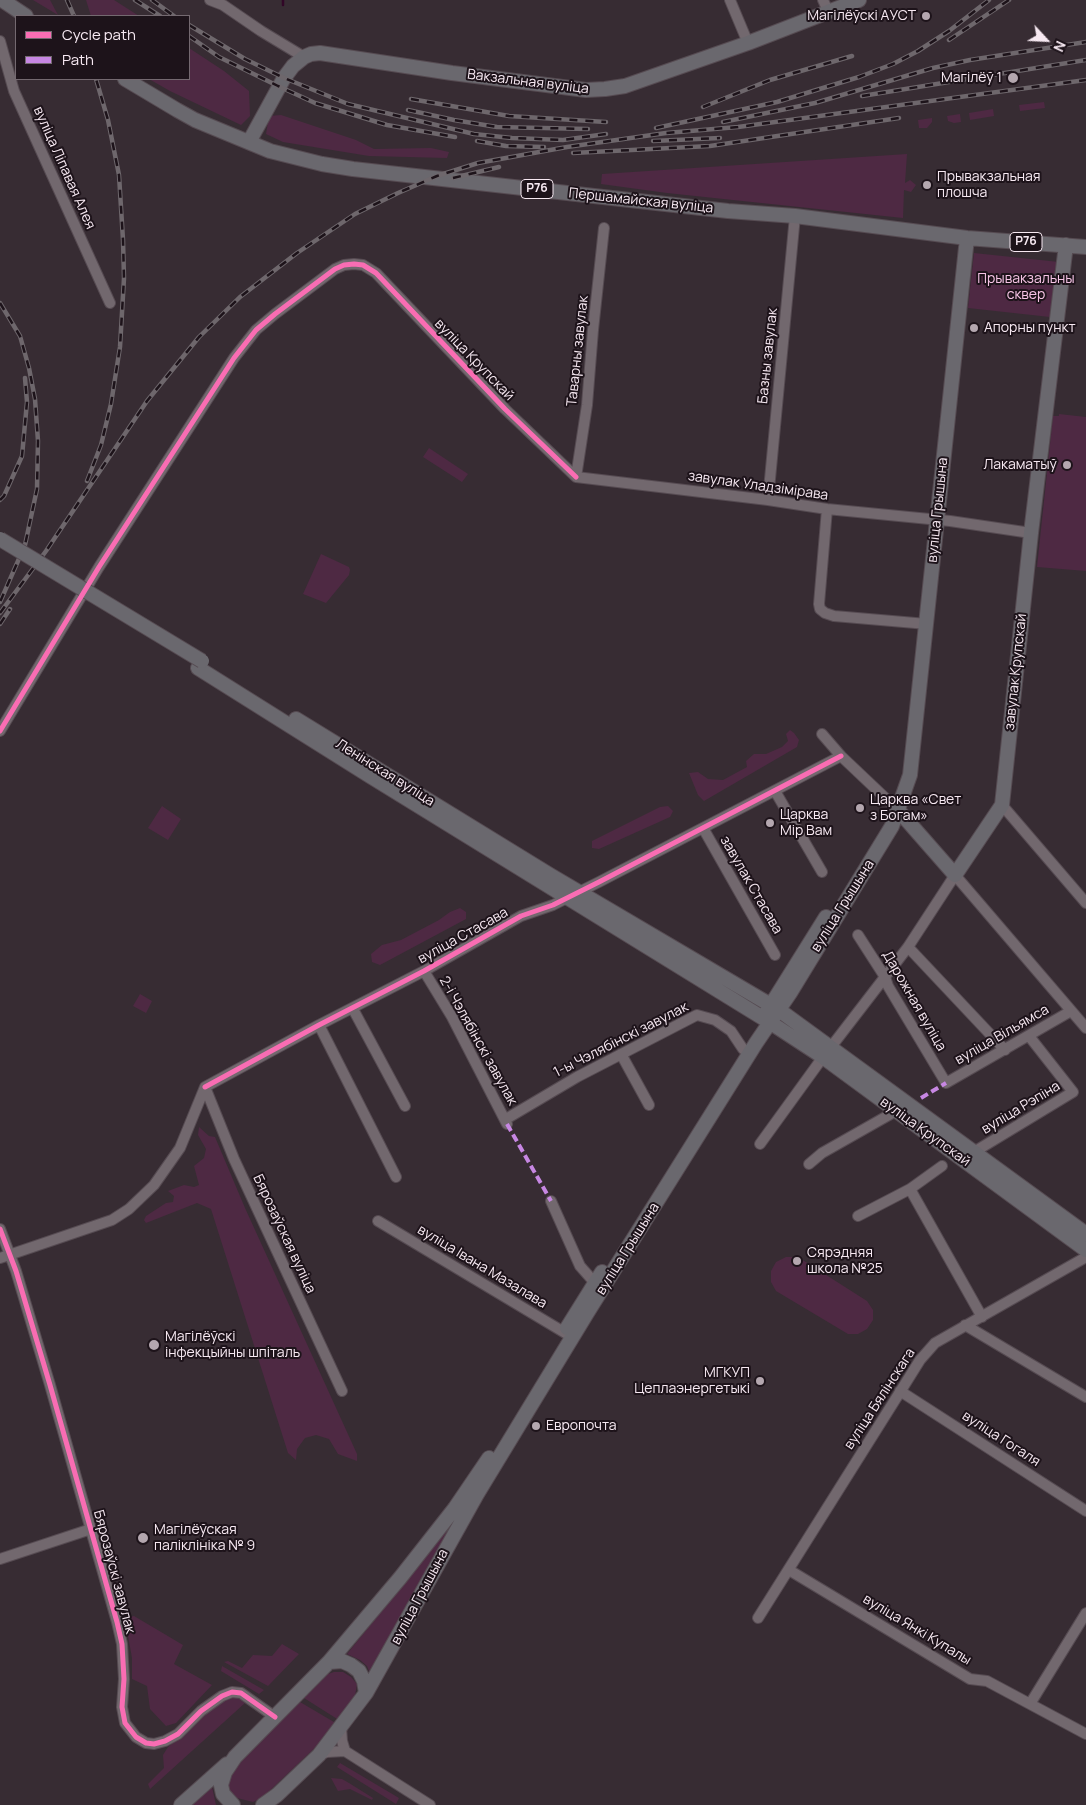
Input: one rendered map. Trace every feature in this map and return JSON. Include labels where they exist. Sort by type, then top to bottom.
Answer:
[{"type":"main road","name":"Вакзальная вуліца","points":[[304,57],[320,53],[452,73],[597,90],[625,86],[748,43],[826,6],[859,0]]},
{"type":"main road","points":[[1,1],[24,15]]},
{"type":"main road","points":[[249,142],[278,86],[293,66],[304,57]]},
{"type":"main road","name":"Першамайская вуліца","points":[[127,80],[177,110],[270,151],[295,158],[353,169],[720,210],[795,216],[966,238],[1086,246]]},
{"type":"main road","name":"вуліца Грышына","points":[[263,1805],[284,1789],[320,1755],[366,1693],[477,1494],[569,1335],[595,1283],[743,1049],[775,1008],[884,823],[898,810],[910,775],[966,238]]},
{"type":"main road","name":"завулак Крупскай","points":[[955,875],[1002,805],[1031,533],[1066,244]]},
{"type":"main road","name":"Ленінская вуліца","points":[[0,539],[200,665],[573,894],[766,1020]]},
{"type":"main road","name":"Ленінская вуліца","points":[[0,549],[200,665]]},
{"type":"main road","points":[[898,810],[955,875]]},
{"type":"main road","name":"Ленінская вуліца","points":[[573,894],[775,1008]]},
{"type":"main road","name":"вуліца Крупскай","points":[[775,1008],[896,1111],[1086,1250]]},
{"type":"main road","name":"вуліца Грышына","points":[[235,1757],[329,1662],[400,1578],[455,1508],[569,1335],[766,1020]]},
{"type":"main road","name":"вуліца Крупскай","points":[[766,1020],[827,1052],[974,1152],[1086,1234]]},
{"type":"main road","points":[[329,1662],[342,1662],[359,1671],[364,1681],[366,1693]]},
{"type":"main road","points":[[181,1805],[235,1757]]},
{"type":"main road","points":[[233,1805],[223,1794],[221,1785],[225,1772],[235,1757]]},
{"type":"street","points":[[210,0],[222,3],[261,31],[304,57]]},
{"type":"street","points":[[730,0],[748,43]]},
{"type":"street","name":"вуліца Ліпавая Алея","points":[[0,41],[14,91],[110,303]]},
{"type":"street","name":"Базны завулак","points":[[768,500],[795,216]]},
{"type":"street","name":"Таварны завулак","points":[[576,477],[587,405],[604,228]]},
{"type":"street","name":"вуліца Крупскай","points":[[0,730],[99,567],[234,358],[256,330],[335,269],[344,265],[363,265],[376,273],[505,409],[576,477]]},
{"type":"street","name":"завулак Уладзімірава","points":[[576,477],[1031,533]]},
{"type":"street","points":[[828,509],[820,609],[824,613],[834,616],[927,624]]},
{"type":"street","points":[[822,734],[841,756],[898,810]]},
{"type":"street","name":"вуліца Стасава","points":[[205,1088],[424,971],[521,916],[553,905],[599,882],[841,756]]},
{"type":"street","points":[[775,791],[822,872]]},
{"type":"street","points":[[1002,805],[1086,903]]},
{"type":"street","name":"завулак Стасава","points":[[703,828],[775,955]]},
{"type":"street","points":[[955,875],[1086,1028]]},
{"type":"street","name":"завулак Крупскай","points":[[760,1144],[827,1052],[908,948],[955,875]]},
{"type":"street","name":"Дарожная вуліца","points":[[858,935],[885,977],[888,986],[946,1082]]},
{"type":"street","points":[[908,948],[1005,1050]]},
{"type":"street","name":"2-і Чэлябінскі завулак","points":[[424,971],[452,1016],[506,1122]]},
{"type":"street","points":[[353,1009],[405,1106]]},
{"type":"street","name":"вуліца Вільямса","points":[[946,1082],[1071,1011]]},
{"type":"street","name":"1-ы Чэлябінскі завулак","points":[[506,1122],[577,1077],[697,1015],[715,1020],[730,1031],[743,1049]]},
{"type":"street","points":[[320,1025],[396,1177]]},
{"type":"street","name":"вуліца Рэпіна","points":[[974,1152],[1073,1092],[1029,1036]]},
{"type":"street","points":[[621,1054],[649,1105]]},
{"type":"street","points":[[4,1256],[112,1220],[129,1210],[154,1184],[180,1148],[205,1088]]},
{"type":"street","name":"Бярозаўская вуліца","points":[[205,1088],[234,1159],[342,1391]]},
{"type":"street","points":[[809,1164],[822,1153],[896,1111]]},
{"type":"street","points":[[858,1216],[910,1189],[942,1166]]},
{"type":"street","points":[[910,1189],[982,1317]]},
{"type":"street","points":[[551,1201],[580,1266],[595,1283]]},
{"type":"street","name":"вуліца Iвана Мазалава","points":[[378,1220],[569,1335]]},
{"type":"street","name":"Бярозаўскі завулак","points":[[0,1229],[4,1256],[18,1280],[91,1528],[122,1644],[124,1679],[123,1716],[131,1732],[146,1743],[154,1744],[165,1741],[178,1734],[207,1706],[232,1692],[241,1693],[275,1717]]},
{"type":"street","name":"вуліца Бялінскага","points":[[758,1618],[900,1391],[920,1360],[935,1343],[1086,1257]]},
{"type":"street","points":[[965,1325],[1086,1397]]},
{"type":"street","name":"вуліца Гогаля","points":[[900,1391],[1086,1511]]},
{"type":"street","points":[[0,1559],[91,1528]]},
{"type":"street","name":"вуліца Янкі Купалы","points":[[789,1570],[970,1679],[987,1681],[1086,1734]]},
{"type":"street","points":[[1030,1704],[1085,1617]]},
{"type":"street","points":[[341,1728],[345,1751]]},
{"type":"street","points":[[320,1755],[327,1752],[345,1751],[430,1805]]},
{"type":"green space","points":[[33,0],[50,0],[58,15]]},
{"type":"green space","points":[[86,0],[114,0],[137,15],[91,15]]},
{"type":"green space","points":[[190,49],[224,71],[249,91],[250,116],[241,125],[151,80],[190,80]]},
{"type":"green space","points":[[1044,102],[1045,108],[1020,111],[1019,105]]},
{"type":"green space","points":[[993,109],[994,116],[970,120],[969,113]]},
{"type":"green space","points":[[960,114],[961,122],[954,123],[948,121],[947,116]]},
{"type":"green space","points":[[281,115],[356,140],[374,149],[431,148],[449,152],[447,158],[369,156],[283,142],[266,134],[269,116]]},
{"type":"green space","points":[[932,118],[932,122],[927,128],[919,128],[918,120]]},
{"type":"green space","points":[[907,154],[905,183],[910,180],[916,185],[911,192],[904,190],[903,218],[667,193],[601,184],[602,174]]},
{"type":"green space","name":"Прывакзальны сквер","points":[[974,253],[1059,262],[1050,317],[968,308]]},
{"type":"green space","name":"Лакаматыў","points":[[1059,414],[1086,417],[1086,571],[1037,567],[1053,416],[1059,416]]},
{"type":"green space","points":[[429,448],[468,474],[462,482],[423,457]]},
{"type":"green space","points":[[321,554],[349,567],[350,570],[349,575],[326,603],[303,594]]},
{"type":"green space","points":[[790,730],[799,740],[797,747],[704,801],[698,795],[689,773],[698,772],[708,779],[723,780],[747,767],[746,761],[754,754],[766,754],[782,747],[788,741],[786,734]]},
{"type":"green space","points":[[162,806],[181,819],[168,840],[148,828]]},
{"type":"green space","points":[[668,806],[673,811],[670,817],[599,849],[592,848],[592,841],[660,807]]},
{"type":"green space","points":[[460,908],[466,912],[466,919],[380,965],[372,962],[371,954],[382,945],[401,940]]},
{"type":"green space","points":[[140,994],[152,1001],[146,1013],[133,1006]]},
{"type":"green space","points":[[199,1127],[209,1136],[215,1137],[245,1208],[357,1454],[357,1461],[338,1454],[329,1439],[316,1435],[305,1438],[297,1449],[296,1460],[288,1453],[211,1209],[197,1203],[146,1223],[144,1220],[146,1216],[166,1203],[173,1202],[174,1196],[168,1191],[184,1185],[194,1187],[199,1185],[194,1166],[204,1158],[206,1149],[198,1135]]},
{"type":"green space","points":[[786,1257],[801,1259],[867,1301],[873,1310],[873,1320],[867,1329],[858,1334],[848,1334],[776,1291],[771,1282],[771,1271],[776,1262]]},
{"type":"green space","points":[[457,1518],[371,1676],[367,1666],[360,1660],[347,1654]]},
{"type":"green space","points":[[134,1616],[183,1645],[174,1664],[212,1685],[176,1723],[166,1726],[150,1709],[147,1686],[132,1679],[132,1658],[127,1630],[121,1619]]},
{"type":"green space","points":[[282,1644],[299,1654],[268,1686],[224,1662],[228,1661],[242,1668],[253,1655],[272,1656]]},
{"type":"green space","points":[[222,1666],[264,1690],[259,1694],[221,1671]]},
{"type":"green space","points":[[343,1672],[357,1684],[355,1696],[342,1722],[304,1698],[328,1674]]},
{"type":"green space","points":[[233,1695],[245,1703],[150,1789],[148,1784],[164,1768],[163,1755],[168,1747],[222,1697]]},
{"type":"green space","points":[[300,1702],[339,1725],[263,1797],[253,1802],[237,1798],[229,1790],[228,1779],[235,1767]]},
{"type":"green space","points":[[340,1763],[399,1798],[396,1804],[337,1767]]},
{"type":"green space","points":[[331,1778],[342,1779],[373,1798],[372,1800],[350,1789],[338,1791]]},
{"type":"green space","points":[[212,1787],[216,1805],[190,1805],[193,1802]]},
{"type":"waterway","points":[[283,0],[283,5]]},
{"type":"railway","points":[[67,0],[74,15]]},
{"type":"railway","points":[[135,0],[158,15]]},
{"type":"railway","points":[[152,0],[173,15]]},
{"type":"railway","points":[[656,128],[777,102],[859,77],[893,64],[949,31],[989,0]]},
{"type":"railway","points":[[949,40],[1009,0]]},
{"type":"railway","points":[[190,26],[245,59],[284,78],[348,104],[474,134],[563,140],[606,134]]},
{"type":"railway","points":[[190,37],[219,57],[315,103],[387,125],[455,137]]},
{"type":"railway","points":[[723,122],[815,103],[933,68],[970,60],[1086,42]]},
{"type":"railway","points":[[703,107],[770,80],[852,56]]},
{"type":"railway","points":[[862,96],[1086,60]]},
{"type":"railway","points":[[87,481],[101,445],[111,404],[120,347],[124,278],[119,175],[108,120],[96,80]]},
{"type":"railway","points":[[0,613],[46,551],[147,401],[199,337],[240,297],[297,253],[355,214],[437,176],[478,163],[567,147],[666,133],[738,127],[1086,80]]},
{"type":"railway","points":[[411,99],[509,116],[606,122]]},
{"type":"railway","points":[[408,110],[497,127],[588,129]]},
{"type":"railway","points":[[573,153],[710,146],[899,118]]},
{"type":"railway","points":[[653,141],[720,138]]},
{"type":"railway","points":[[477,141],[506,146],[544,147]]},
{"type":"railway","points":[[453,178],[499,167]]},
{"type":"railway","points":[[0,303],[20,336],[29,368],[35,399],[38,441],[37,489],[25,545],[0,602]]},
{"type":"railway","points":[[0,500],[4,496],[22,456],[27,402],[25,378]]},
{"type":"railway","points":[[0,624],[10,609]]},
{"type":"marked path","points":[[921,1098],[946,1083]]},
{"type":"marked path","points":[[507,1124],[551,1201]]},
{"type":"cycle path","points":[[0,731],[99,567],[234,358],[256,330],[335,269],[344,265],[363,265],[376,273],[505,409],[576,477]]},
{"type":"cycle path","points":[[205,1087],[424,971],[521,916],[553,905],[841,756]]},
{"type":"cycle path","points":[[0,1229],[16,1271],[50,1385],[117,1622],[122,1644],[124,1679],[122,1707],[125,1723],[136,1737],[146,1743],[154,1744],[165,1741],[178,1734],[201,1711],[222,1696],[232,1692],[241,1693],[275,1717]]},
{"type":"place","name":"Магілёўскі АУСТ","points":[[926,16]]},
{"type":"place","name":"Магілёў 1","points":[[1013,78]]},
{"type":"place","name":"Прывакзальная плошча","points":[[927,185]]},
{"type":"place","name":"Апорны пункт","points":[[974,328]]},
{"type":"place","name":"Лакаматыў","points":[[1067,465]]},
{"type":"place","name":"Царква «Свет з Богам»","points":[[860,808]]},
{"type":"place","name":"Царква Мір Вам","points":[[770,823]]},
{"type":"place","name":"Сярэдняя школа №25","points":[[797,1261]]},
{"type":"place","name":"Магілёўскі інфекцыйны шпіталь","points":[[154,1345]]},
{"type":"place","name":"МГКУП Цеплаэнергетыкі","points":[[760,1381]]},
{"type":"place","name":"Европочта","points":[[536,1426]]},
{"type":"place","name":"Магілёўская паліклініка № 9","points":[[143,1538]]}]
